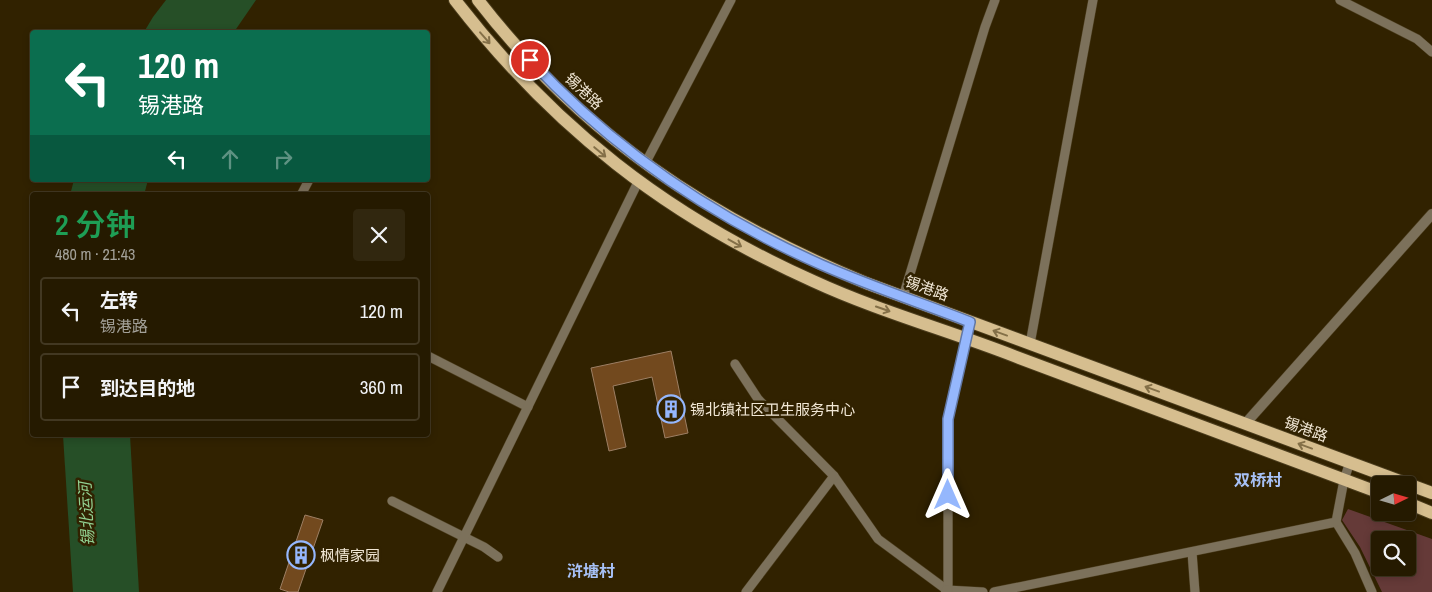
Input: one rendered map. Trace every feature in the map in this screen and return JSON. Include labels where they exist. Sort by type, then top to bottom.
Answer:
[{"type":"main road","points":[[455,0],[539,96],[582,136],[638,182],[699,222],[787,269],[859,300],[965,337],[1371,490]]},
{"type":"main road","name":"锡港路","points":[[478,0],[552,83],[587,116],[646,164],[708,206],[747,228],[821,264],[903,297],[1432,493]]},
{"type":"main road","points":[[1416,507],[1432,512]]},
{"type":"street","points":[[646,164],[731,0]]},
{"type":"street","points":[[903,297],[984,27],[995,0]]},
{"type":"street","points":[[1030,344],[1094,0]]},
{"type":"street","points":[[1340,0],[1417,39],[1432,52]]},
{"type":"street","points":[[437,592],[510,447],[638,182]]},
{"type":"street","points":[[1245,424],[1432,214]]},
{"type":"street","points":[[947,592],[948,419],[965,337],[970,322]]},
{"type":"street","points":[[430,357],[528,407]]},
{"type":"street","points":[[735,364],[758,399],[834,476],[878,539],[947,592],[983,592]]},
{"type":"street","points":[[1350,462],[1344,480],[1336,522],[1372,592]]},
{"type":"street","points":[[746,592],[834,476]]},
{"type":"street","points":[[392,501],[464,536],[498,557]]},
{"type":"street","points":[[994,592],[1336,522]]},
{"type":"street","points":[[1192,552],[1195,592]]},
{"type":"shaded area","points":[[1348,509],[1371,517],[1371,521],[1382,521],[1410,531],[1371,531],[1371,570],[1360,547],[1342,520]]},
{"type":"shaded area","points":[[1416,533],[1432,539],[1432,592],[1382,592],[1374,576],[1416,576]]},
{"type":"water","points":[[166,0],[256,0],[235,30],[145,30]]},
{"type":"water","points":[[73,182],[147,182],[145,192],[71,192]]},
{"type":"water","name":"锡北运河","points":[[63,437],[130,437],[139,592],[73,592]]},
{"type":"building","name":"锡北镇社区卫生服务中心","points":[[671,351],[688,433],[665,438],[652,377],[613,386],[626,447],[609,451],[591,368]]},
{"type":"building","name":"枫情家园","points":[[305,515],[323,520],[298,592],[289,592],[280,589]]},
{"type":"place","name":"锡北镇社区卫生服务中心","points":[[671,409]]},
{"type":"place","name":"枫情家园","points":[[301,555]]},
{"type":"district","name":"双桥村","points":[[1258,480]]},
{"type":"district","name":"浒塘村","points":[[591,571]]},
{"type":"route","points":[[530,60],[587,116],[630,153],[708,206],[747,228],[821,264],[970,322],[965,337],[948,419],[948,495]]}]
